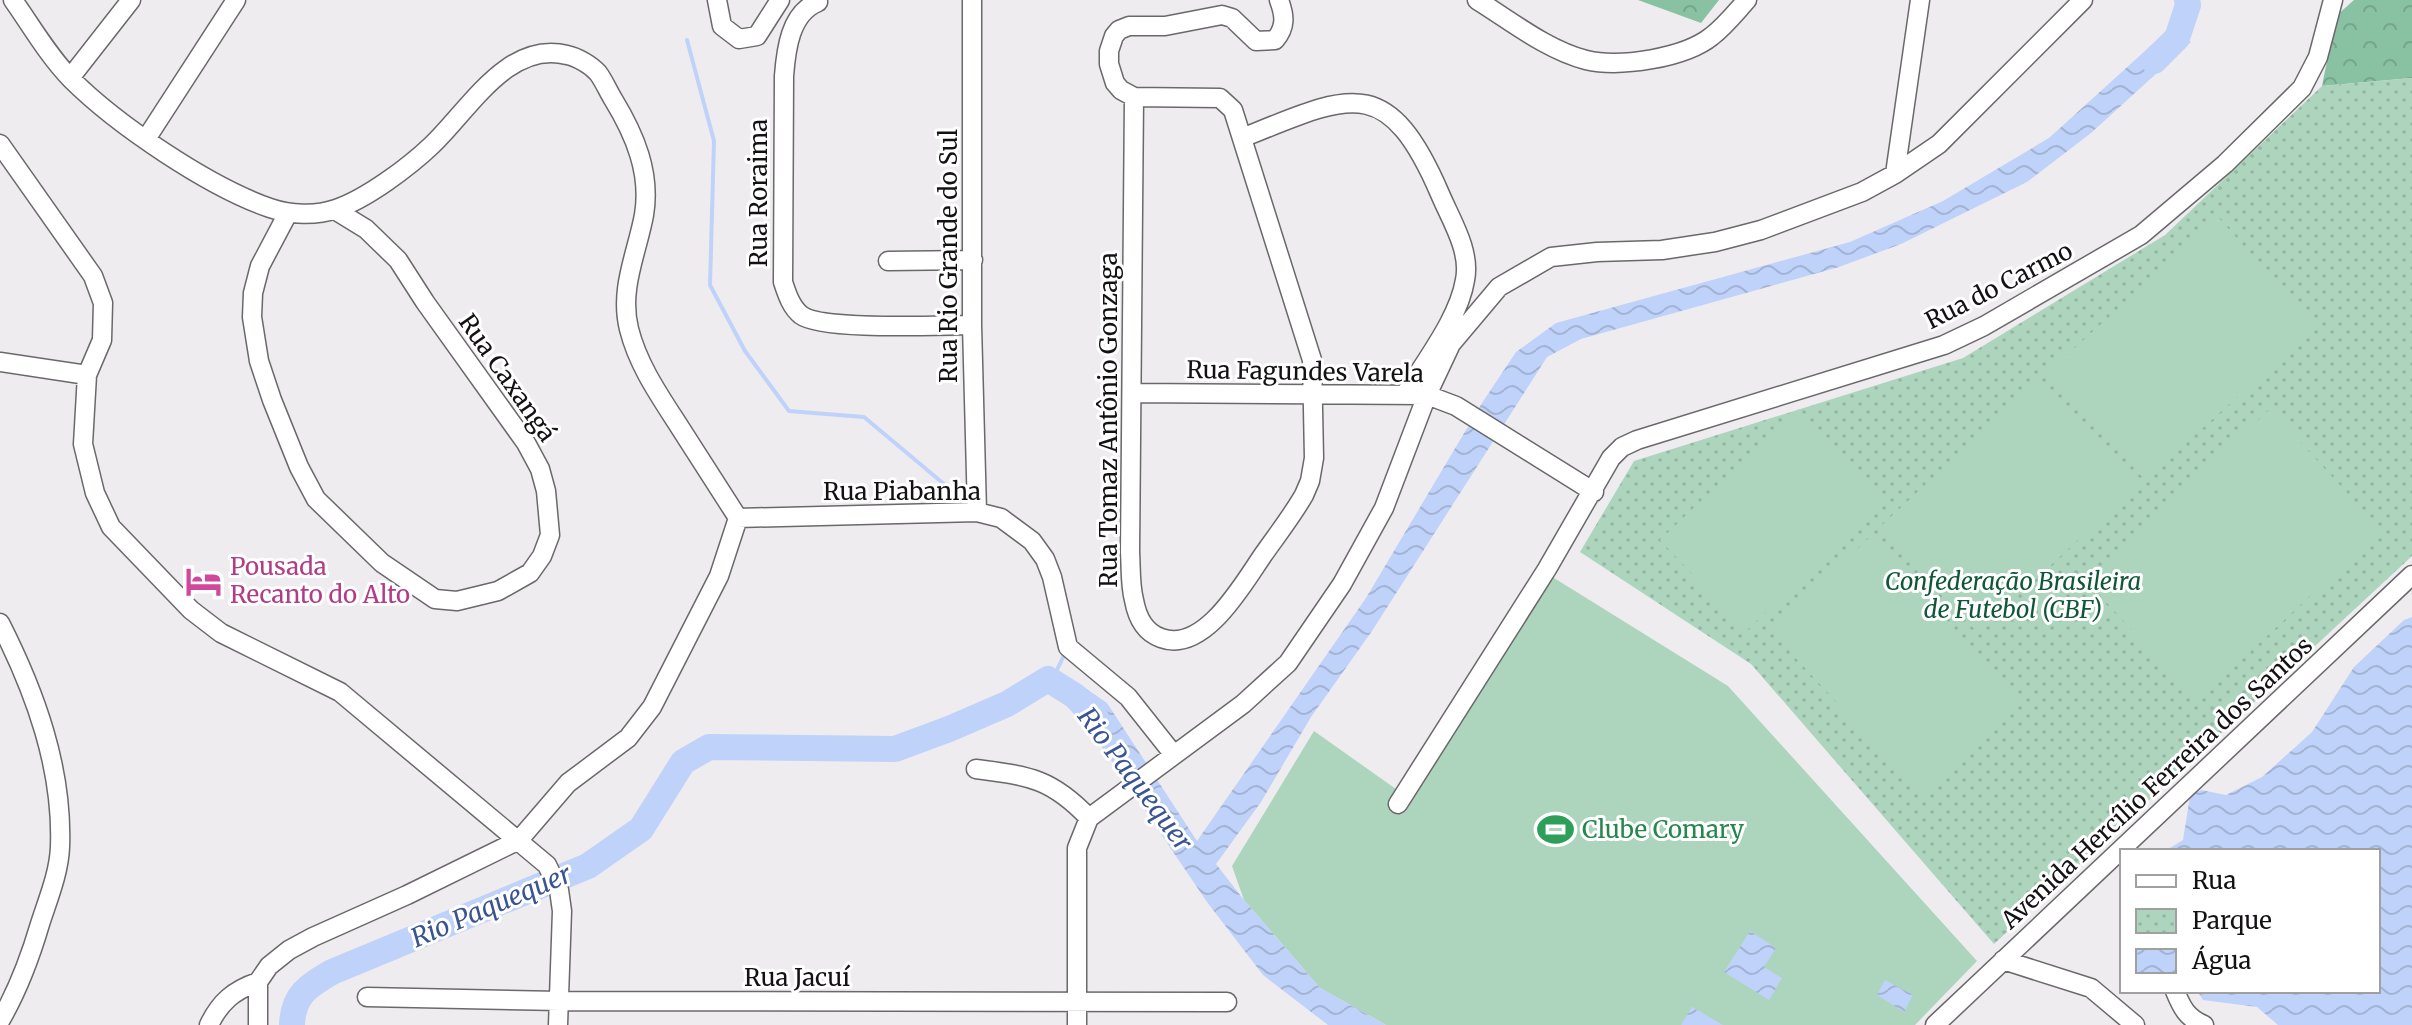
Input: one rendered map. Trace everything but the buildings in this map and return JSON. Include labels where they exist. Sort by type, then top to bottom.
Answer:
[{"type":"street","points":[[13,0],[53,59],[111,114],[236,195],[288,213],[335,210],[400,173],[434,143],[468,104],[524,58],[551,51],[575,57],[597,72],[632,133],[647,188],[644,216],[627,285],[628,326],[632,340],[651,383],[738,518],[719,576],[652,707],[628,738],[589,766],[553,798],[519,840],[289,950],[269,966],[258,982],[258,1025]]},
{"type":"street","points":[[70,78],[131,0]]},
{"type":"street","points":[[146,139],[236,0]]},
{"type":"street","points":[[717,0],[722,26],[739,39],[757,36],[780,0]]},
{"type":"street","name":"Rua Rio Grande do Sul","points":[[972,0],[972,325],[977,512]]},
{"type":"street","points":[[1134,97],[1121,90],[1111,73],[1109,51],[1119,30],[1129,26],[1165,26],[1222,15],[1232,18],[1256,41],[1266,42],[1275,40],[1285,24],[1279,0]]},
{"type":"street","points":[[1477,0],[1550,44],[1577,56],[1587,60],[1618,62],[1663,57],[1689,49],[1711,38],[1747,0]]},
{"type":"street","points":[[1895,174],[1920,0]]},
{"type":"street","points":[[1077,1025],[1077,848],[1089,818],[1267,685],[1288,663],[1314,628],[1384,508],[1427,395],[1451,344],[1499,287],[1534,264],[1561,255],[1662,250],[1715,242],[1761,230],[1825,208],[1895,174],[1939,144],[2083,0]]},
{"type":"street","name":"Rua do Carmo","points":[[1398,804],[1547,569],[1611,458],[1622,447],[1944,345],[1984,326],[2141,235],[2225,164],[2302,88],[2318,57],[2333,0]]},
{"type":"street","name":"Rua Roraima","points":[[806,3],[786,48],[784,76],[783,282],[789,300],[800,314],[825,324],[972,325]]},
{"type":"street","name":"Rua Tomaz Antônio Gonzaga","points":[[1134,97],[1220,98],[1233,110],[1242,138],[1309,346],[1314,458],[1310,481],[1297,506],[1226,608],[1195,635],[1181,640],[1165,640],[1148,632],[1139,618],[1133,599],[1130,552],[1134,97]]},
{"type":"street","points":[[1242,138],[1320,108],[1353,102],[1371,105],[1390,115],[1415,143],[1463,247],[1466,279],[1446,326],[1406,393]]},
{"type":"street","points":[[0,144],[93,276],[103,303],[102,340],[87,375],[83,444],[95,493],[111,527],[191,610],[221,633],[340,692],[547,865],[559,890],[562,911],[558,1025]]},
{"type":"street","name":"Rua Caxangá","points":[[288,213],[260,266],[253,293],[252,317],[259,361],[272,400],[299,467],[316,499],[382,563],[435,599],[457,601],[498,591],[530,573],[542,556],[550,535],[546,491],[540,469],[526,443],[398,260],[366,229],[335,210]]},
{"type":"street","points":[[888,261],[973,260]]},
{"type":"street","points":[[0,362],[87,375]]},
{"type":"street","name":"Rua Fagundes Varela","points":[[1133,393],[1427,395],[1456,406],[1594,492]]},
{"type":"street","name":"Rua Piabanha","points":[[738,518],[977,512],[1001,518],[1032,541],[1045,559],[1068,647],[1128,697],[1174,755]]},
{"type":"street","name":"Avenida Hercílio Ferreira dos Santos","points":[[2124,849],[2412,575]]},
{"type":"street","points":[[0,623],[28,680],[44,724],[56,788],[60,848],[54,880],[30,957],[0,1021]]},
{"type":"street","points":[[976,769],[1048,783],[1089,818]]},
{"type":"street","name":"Avenida Hercílio Ferreira dos Santos","points":[[1935,1025],[2120,853]]},
{"type":"street","points":[[2003,960],[2091,988],[2135,1025]]},
{"type":"street","points":[[209,1025],[228,997],[238,989],[258,982]]},
{"type":"street","points":[[2176,993],[2190,1019],[2204,1025]]},
{"type":"street","name":"Rua Jacuí","points":[[367,997],[559,1001],[1227,1002]]},
{"type":"green space","points":[[1638,0],[1719,0],[1701,23]]},
{"type":"green space","points":[[2354,0],[2412,0],[2412,78],[2322,86],[2336,16]]},
{"type":"green space","name":"Confederação Brasileira de Futebol (CBF)","points":[[2412,78],[2412,556],[1994,944],[1751,664],[1580,552],[1634,461],[1963,358],[2165,235],[2322,86]]},
{"type":"green space","points":[[2219,218],[2315,327],[2145,480],[2049,371]]},
{"type":"green space","points":[[2039,379],[2137,485],[1978,633],[1880,527]]},
{"type":"green space","points":[[1798,409],[1884,501],[1746,631],[1660,540]]},
{"type":"green space","points":[[2270,409],[2381,530],[2197,701],[2086,580]]},
{"type":"green space","points":[[1870,537],[2022,702],[1922,795],[1770,630]]},
{"type":"green space","name":"Clube Comary","points":[[1546,573],[1728,686],[1977,961],[1915,1025],[1386,1025],[1320,988],[1244,900],[1232,866],[1314,731],[1403,794]]},
{"type":"water","points":[[2167,31],[2191,42],[2091,133],[2027,182],[1901,244],[1839,267],[1581,339],[1547,357],[1372,631],[1311,717],[1261,802],[1216,864],[1320,988],[1386,1025],[1328,1025],[1263,975],[1207,902],[1088,726],[1063,702],[1078,683],[1107,703],[1197,841],[1366,598],[1482,403],[1516,352],[1556,323],[1850,242],[1943,201],[2049,138]]},
{"type":"water","points":[[2412,617],[2412,1025],[2278,1025],[2257,1007],[2203,1000],[2198,993],[2380,993],[2380,849],[2168,849],[2183,840],[2190,796],[2201,790],[2226,795],[2262,777],[2312,732],[2354,667],[2404,620]]},
{"type":"water","points":[[1750,931],[1776,948],[1764,967],[1782,978],[1769,1000],[1724,972]]},
{"type":"water","points":[[1885,980],[1913,995],[1904,1012],[1877,995]]},
{"type":"water","points":[[1692,1007],[1723,1025],[1681,1025]]},
{"type":"waterway","points":[[2154,61],[2177,38],[2187,0]]},
{"type":"waterway","points":[[687,40],[714,141],[710,285],[745,351],[789,411],[864,417],[969,505]]},
{"type":"waterway","points":[[1048,679],[1056,672],[1066,651]]},
{"type":"waterway","name":"Rio Paquequer","points":[[292,1025],[295,1006],[303,992],[332,972],[588,866],[641,829],[683,762],[709,747],[895,749],[1007,704],[1048,679],[1075,696],[1096,718]]},
{"type":"place","name":"Pousada Recanto do Alto","points":[[204,581]]},
{"type":"place","name":"Clube Comary","points":[[1556,830]]}]
